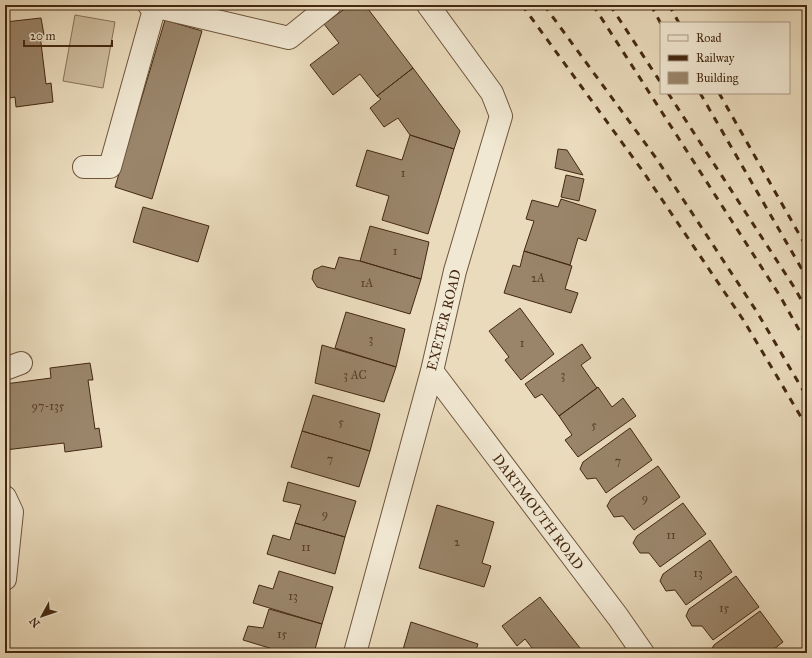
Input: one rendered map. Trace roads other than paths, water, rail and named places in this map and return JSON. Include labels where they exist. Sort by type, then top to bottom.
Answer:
[{"type":"street","points":[[84,167],[110,167],[152,5],[289,38],[330,5]]},
{"type":"street","name":"EXETER ROAD","points":[[355,653],[432,371],[456,271],[501,116],[492,93],[428,5]]},
{"type":"street","name":"DARTMOUTH ROAD","points":[[432,371],[618,617],[643,653]]},
{"type":"street","points":[[5,496],[12,512],[5,579]]},
{"type":"railway","points":[[522,5],[642,170],[744,321],[807,427]]},
{"type":"railway","points":[[544,5],[656,158],[757,312],[807,397]]},
{"type":"railway","points":[[593,5],[780,296],[807,344]]},
{"type":"railway","points":[[610,5],[660,81]]},
{"type":"railway","points":[[651,5],[660,22]]},
{"type":"railway","points":[[669,5],[678,22]]},
{"type":"railway","points":[[669,94],[794,287],[807,310]]},
{"type":"railway","points":[[701,94],[807,278]]},
{"type":"railway","points":[[720,94],[807,248]]}]
